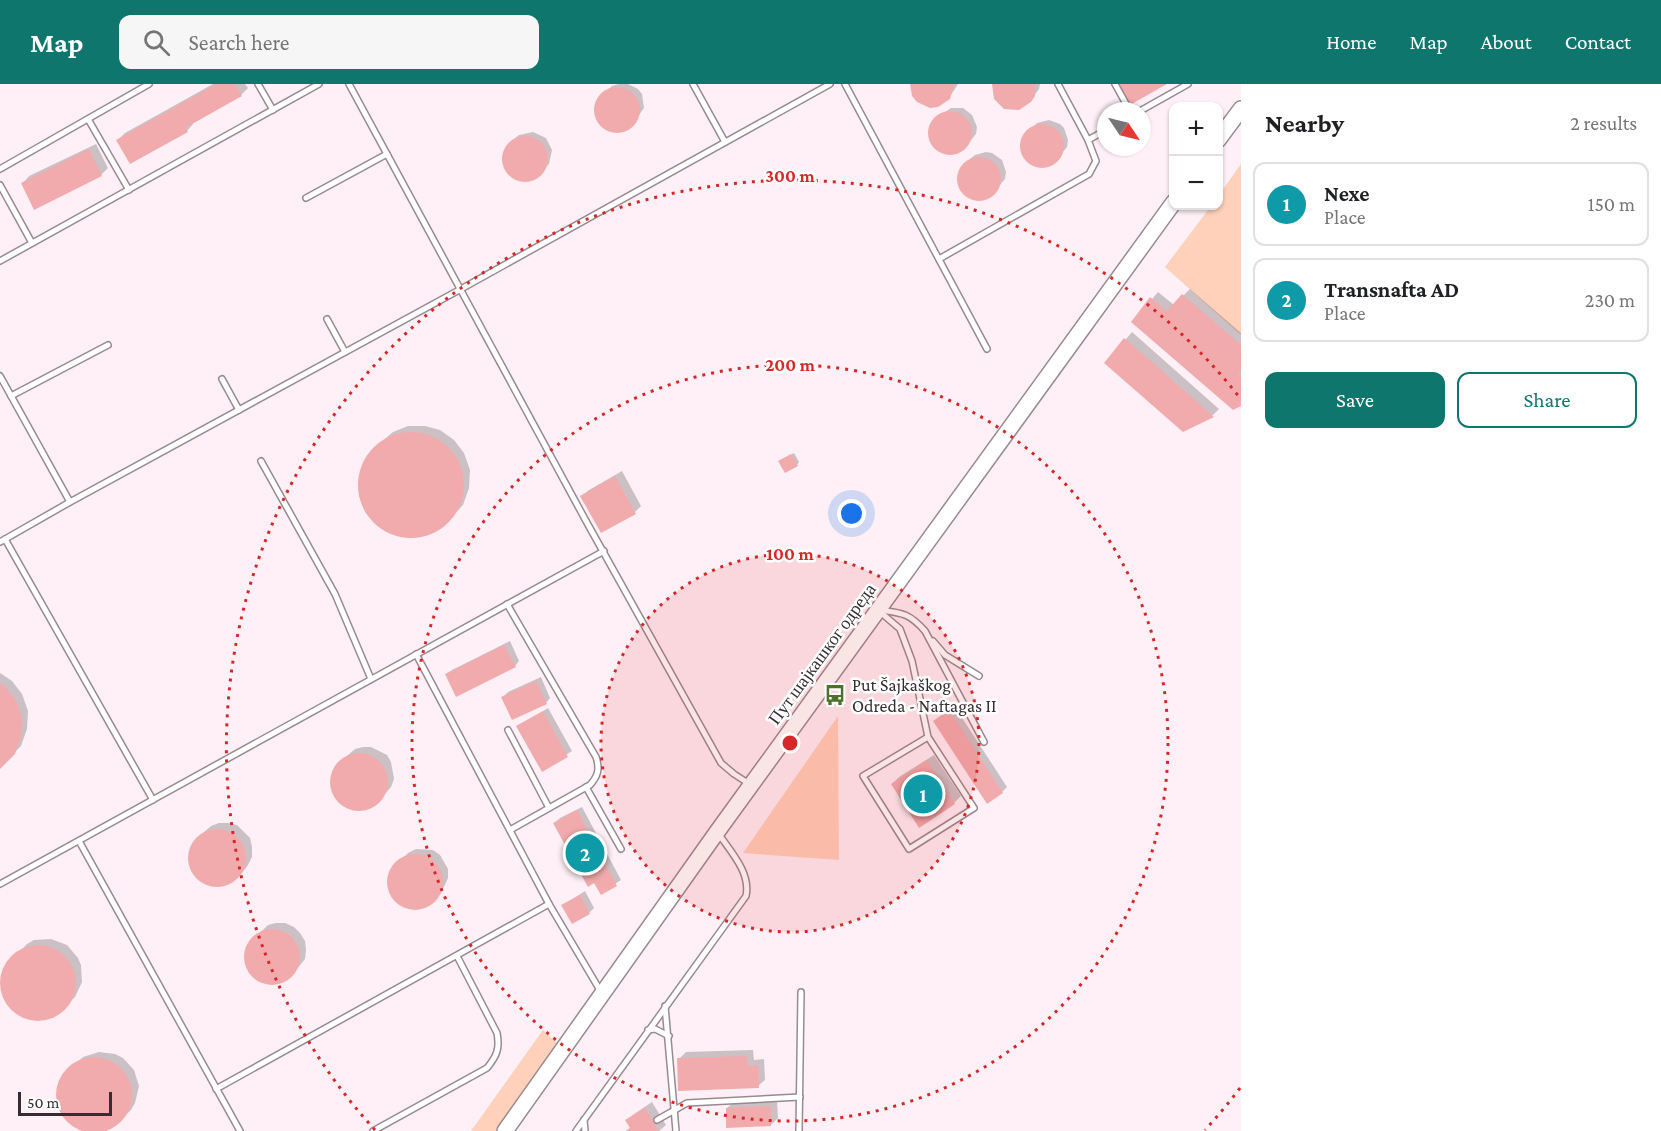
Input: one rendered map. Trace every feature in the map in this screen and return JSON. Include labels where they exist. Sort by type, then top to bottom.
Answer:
[{"type":"street","points":[[1223,134],[1241,110]]},
{"type":"street","name":"Пут шајкашког одреда","points":[[505,1131],[717,832],[1169,208]]},
{"type":"lane","points":[[0,169],[149,84]]},
{"type":"lane","points":[[258,84],[273,110]]},
{"type":"lane","points":[[0,261],[319,84]]},
{"type":"lane","points":[[349,84],[586,521],[721,763],[751,785]]},
{"type":"lane","points":[[693,84],[725,142]]},
{"type":"lane","points":[[153,800],[3,541],[830,84]]},
{"type":"lane","points":[[844,84],[987,349]]},
{"type":"lane","points":[[939,259],[1089,174],[1096,161],[1088,140],[1058,84]]},
{"type":"lane","points":[[1114,84],[1125,102]]},
{"type":"lane","points":[[1151,105],[1188,84]]},
{"type":"lane","points":[[88,119],[129,190]]},
{"type":"lane","points":[[1088,140],[1097,135]]},
{"type":"lane","points":[[306,198],[387,154]]},
{"type":"lane","points":[[0,185],[32,243]]},
{"type":"lane","points":[[327,319],[345,352]]},
{"type":"lane","points":[[11,396],[108,345]]},
{"type":"lane","points":[[0,376],[70,502]]},
{"type":"lane","points":[[222,379],[239,410]]},
{"type":"lane","points":[[261,462],[335,594],[371,680]]},
{"type":"lane","points":[[0,884],[604,551]]},
{"type":"lane","points":[[507,604],[596,757],[599,766],[597,777],[586,787],[510,830]]},
{"type":"lane","points":[[878,609],[906,614],[913,618],[945,655],[980,676]]},
{"type":"lane","points":[[878,609],[900,628],[912,661],[928,737],[974,808],[909,849],[863,776],[928,737]]},
{"type":"lane","points":[[925,631],[984,742]]},
{"type":"lane","points":[[416,654],[549,904],[602,995]]},
{"type":"lane","points":[[508,730],[549,808]]},
{"type":"lane","points":[[586,787],[621,849]]},
{"type":"lane","points":[[576,1131],[746,896],[747,877],[717,832]]},
{"type":"lane","points":[[79,841],[240,1131]]},
{"type":"lane","points":[[216,1089],[549,904]]},
{"type":"lane","points":[[373,1131],[487,1068],[496,1057],[499,1045],[497,1033],[458,956]]},
{"type":"lane","points":[[800,1131],[801,992]]},
{"type":"lane","points":[[665,1006],[676,1131]]},
{"type":"lane","points":[[648,1030],[655,1029],[669,1036]]},
{"type":"lane","points":[[657,1120],[687,1103],[800,1097]]},
{"type":"lane","points":[[584,1120],[585,1131]]},
{"type":"shaded area","points":[[1241,164],[1241,335],[1165,267],[1208,210],[1223,210],[1223,189]]},
{"type":"shaded area","points":[[838,716],[839,860],[743,853]]},
{"type":"shaded area","points":[[543,1030],[560,1046],[497,1131],[471,1131]]},
{"type":"building","points":[[216,84],[235,84],[242,96],[185,128],[188,132],[130,164],[116,140]]},
{"type":"building","points":[[910,84],[954,85],[950,99],[938,107],[930,108],[917,102],[912,96]]},
{"type":"building","points":[[992,84],[1035,84],[1035,96],[1031,102],[1019,110],[1004,109],[994,99]]},
{"type":"building","points":[[1119,84],[1167,84],[1135,102],[1128,102]]},
{"type":"building","points":[[617,87],[633,94],[640,110],[633,126],[617,133],[601,126],[594,110],[601,94]]},
{"type":"building","points":[[950,111],[966,117],[972,133],[966,149],[950,155],[934,149],[928,133],[934,117]]},
{"type":"building","points":[[1042,124],[1058,130],[1064,146],[1058,162],[1042,168],[1026,162],[1020,146],[1026,130]]},
{"type":"building","points":[[525,136],[541,143],[548,159],[541,175],[525,182],[509,175],[502,159],[509,143]]},
{"type":"building","points":[[89,149],[102,176],[34,210],[21,183]]},
{"type":"building","points":[[979,157],[995,163],[1001,179],[995,195],[979,201],[963,195],[957,179],[963,163]]},
{"type":"building","points":[[1182,294],[1241,345],[1241,370],[1238,374],[1241,377],[1241,406],[1233,410],[1131,322],[1150,297],[1167,311]]},
{"type":"building","points":[[1124,338],[1214,417],[1183,432],[1104,363]]},
{"type":"building","points":[[411,432],[431,436],[449,447],[460,465],[464,485],[460,505],[449,523],[431,534],[411,538],[391,534],[373,523],[362,505],[358,485],[362,465],[373,447],[391,436]]},
{"type":"building","points":[[791,454],[798,466],[785,473],[778,461]]},
{"type":"building","points":[[615,476],[636,514],[601,533],[580,496]]},
{"type":"building","points":[[504,645],[516,667],[456,697],[445,674]]},
{"type":"building","points":[[536,681],[547,704],[512,720],[501,697]]},
{"type":"building","points":[[0,683],[16,700],[22,718],[21,737],[15,754],[0,769]]},
{"type":"building","points":[[949,710],[1003,793],[987,804],[933,721]]},
{"type":"building","points":[[543,711],[568,757],[542,772],[516,726]]},
{"type":"building","points":[[359,753],[370,755],[383,766],[388,782],[386,793],[375,806],[359,811],[348,809],[335,798],[330,782],[332,771],[343,758]]},
{"type":"building","points":[[927,760],[955,804],[919,828],[891,784]]},
{"type":"building","points":[[577,810],[617,886],[601,895],[594,883],[588,887],[553,823]]},
{"type":"building","points":[[211,829],[223,829],[238,837],[246,852],[246,864],[238,879],[223,887],[211,887],[196,879],[188,864],[188,852],[196,837]]},
{"type":"building","points":[[415,854],[430,859],[438,867],[443,882],[438,897],[430,905],[415,910],[400,905],[392,897],[387,882],[392,867],[400,859]]},
{"type":"building","points":[[580,895],[590,914],[572,924],[561,905]]},
{"type":"building","points":[[267,929],[277,929],[292,937],[298,946],[300,957],[298,968],[292,977],[277,985],[267,985],[256,980],[249,973],[244,962],[244,952],[249,941],[256,934]]},
{"type":"building","points":[[38,945],[53,948],[65,956],[73,968],[76,983],[73,998],[65,1010],[53,1018],[38,1021],[23,1018],[11,1010],[3,998],[0,983],[3,968],[11,956],[23,948]]},
{"type":"building","points":[[747,1056],[748,1066],[758,1065],[759,1088],[678,1091],[677,1058]]},
{"type":"building","points":[[94,1057],[109,1060],[121,1068],[131,1088],[131,1102],[126,1116],[115,1127],[101,1132],[87,1132],[73,1127],[62,1116],[56,1095],[59,1080],[67,1068],[79,1060]]},
{"type":"building","points":[[771,1106],[771,1126],[726,1128],[726,1108]]},
{"type":"building","points":[[645,1108],[659,1131],[626,1131],[630,1128],[625,1120]]},
{"type":"place","name":"Put Šajkaškog Odreda - Naftagas II","points":[[835,695]]},
{"type":"place","name":"Nexe","points":[[923,794]]},
{"type":"place","name":"Transnafta AD","points":[[585,853]]}]
